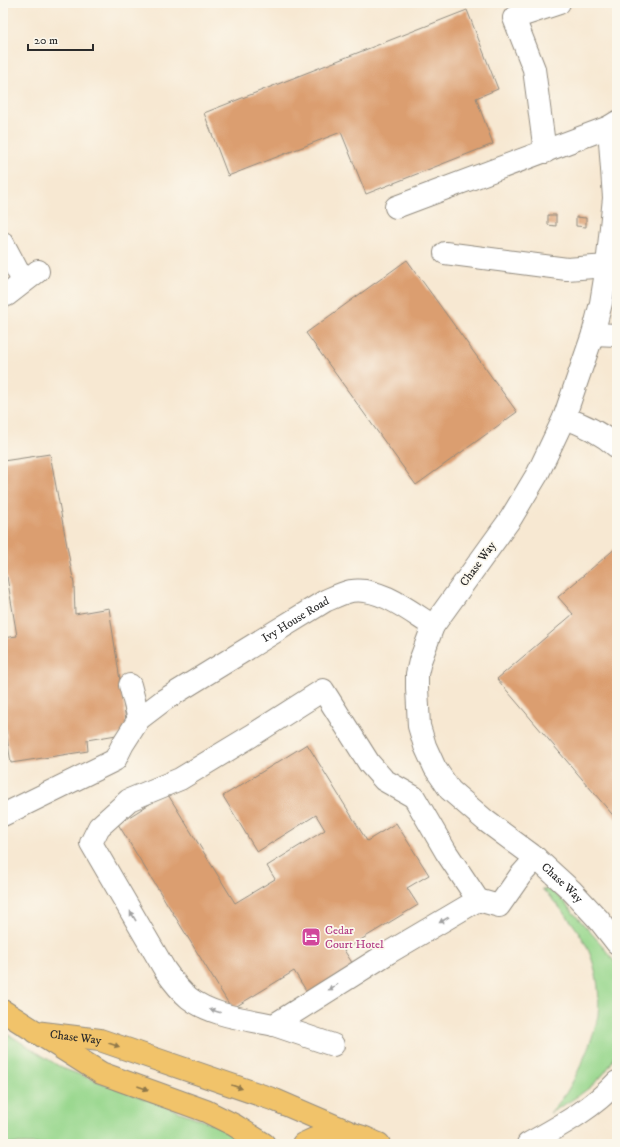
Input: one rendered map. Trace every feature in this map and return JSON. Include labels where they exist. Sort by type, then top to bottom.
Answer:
[{"type":"main road","points":[[3,1011],[35,1032]]},
{"type":"main road","name":"Chase Way","points":[[35,1032],[100,1040],[275,1100],[379,1144]]},
{"type":"main road","name":"Chase Way","points":[[35,1032],[101,1073],[206,1111],[234,1124],[264,1144]]},
{"type":"main road","name":"Chase Way","points":[[303,1144],[316,1138],[337,1134],[356,1134]]},
{"type":"street","points":[[545,152],[534,69],[514,18],[559,3]]},
{"type":"street","points":[[396,206],[545,152],[613,125]]},
{"type":"street","name":"Chase Way","points":[[613,125],[614,198],[601,302],[593,334],[564,418],[538,473],[511,518],[433,626],[417,674],[417,706],[419,726],[425,746],[435,768],[450,790],[486,821],[536,858],[599,920],[617,943]]},
{"type":"street","points":[[3,243],[23,282]]},
{"type":"street","points":[[445,253],[567,269],[606,266]]},
{"type":"street","points":[[593,334],[617,335]]},
{"type":"street","points":[[564,418],[585,424],[609,439],[617,446]]},
{"type":"street","name":"Ivy House Road","points":[[139,719],[164,700],[325,600],[342,593],[359,590],[370,591],[394,602],[433,626]]},
{"type":"street","points":[[3,816],[114,760],[139,719],[130,685]]},
{"type":"street","points":[[333,1045],[274,1024],[209,1010],[190,998],[177,986],[164,970],[91,843],[99,827],[129,800],[180,779],[323,690],[369,763],[384,780],[414,797],[446,852],[478,900],[500,906],[520,876],[536,858]]},
{"type":"street","points":[[274,1024],[388,953],[478,900]]},
{"type":"street","points":[[528,1144],[557,1128],[595,1103],[617,1082]]},
{"type":"green space","points":[[542,889],[550,890],[562,900],[601,944],[617,967],[617,1050],[612,1061],[606,1071],[590,1087],[550,1113],[569,1088],[584,1057],[596,1024],[599,995],[596,974],[586,945],[568,917]]},
{"type":"green space","points":[[3,1031],[62,1068],[226,1129],[244,1144],[110,1144],[101,1140],[96,1144],[3,1144]]},
{"type":"building","points":[[467,10],[498,89],[476,98],[493,144],[366,194],[341,132],[228,176],[204,113]]},
{"type":"building","points":[[548,215],[556,215],[556,226],[548,225]]},
{"type":"building","points":[[576,217],[586,218],[586,227],[576,226]]},
{"type":"building","points":[[407,260],[517,412],[416,485],[306,333]]},
{"type":"building","points":[[50,454],[74,584],[75,614],[109,608],[128,733],[87,740],[88,751],[11,763],[3,713],[3,638],[17,636],[7,577],[3,577],[3,461]]},
{"type":"building","points":[[617,547],[617,820],[497,679],[573,614],[558,597]]},
{"type":"building","points":[[307,744],[367,841],[396,823],[429,875],[407,888],[418,905],[344,950],[361,977],[315,1005],[294,971],[232,1009],[118,824],[167,793],[235,903],[275,879],[267,866],[325,830],[316,815],[257,852],[223,796]]},
{"type":"place","name":"Cedar Court Hotel","points":[[311,937]]}]
